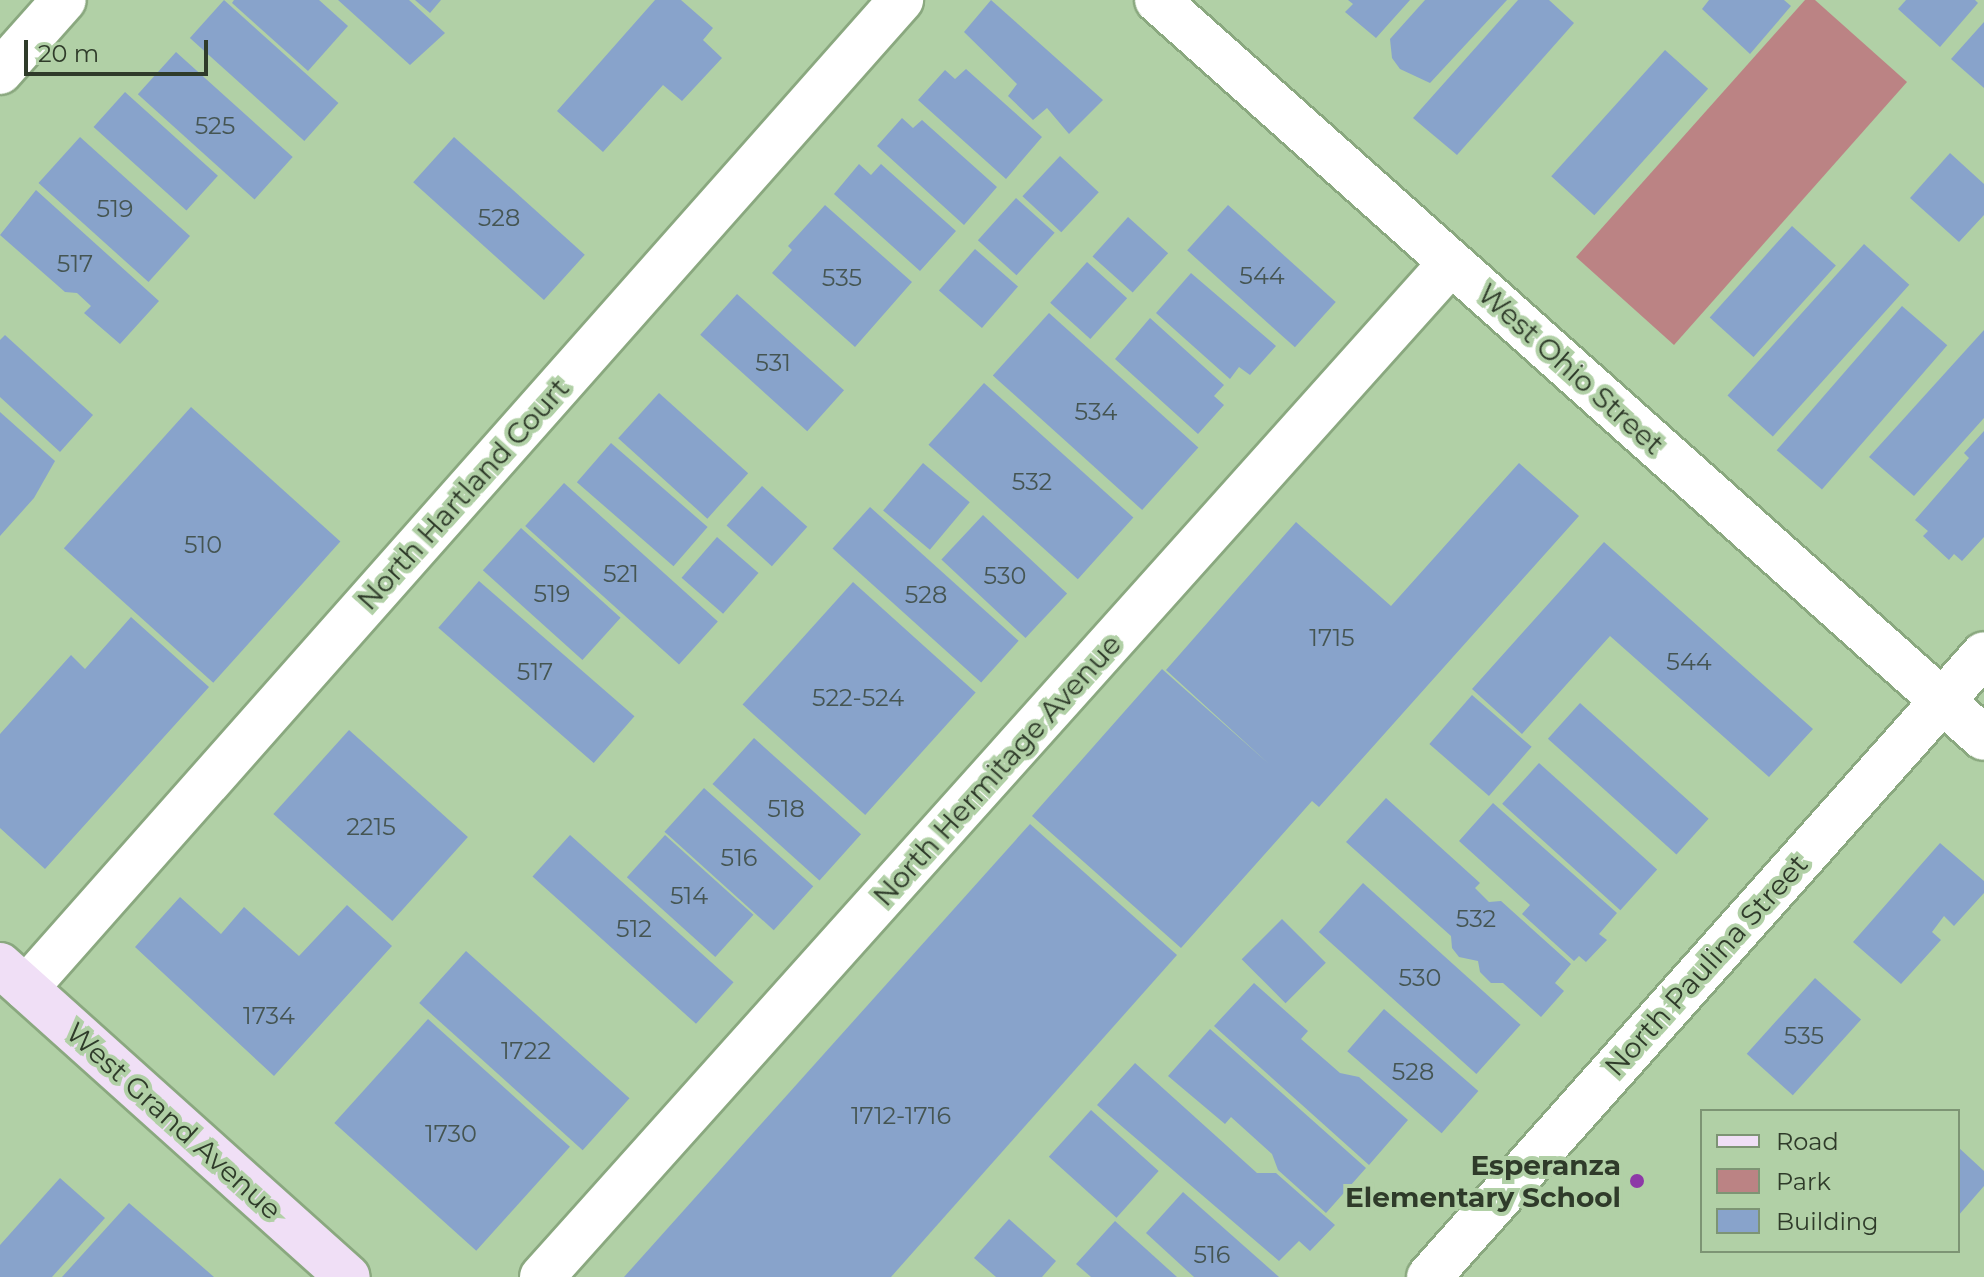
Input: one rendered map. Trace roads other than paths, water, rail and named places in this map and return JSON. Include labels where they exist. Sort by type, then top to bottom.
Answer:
[{"type":"main road","name":"West Grand Avenue","points":[[13,976],[348,1277]]},
{"type":"street","name":"North Hartland Court","points":[[13,976],[901,0]]},
{"type":"street","name":"West Ohio Street","points":[[1157,0],[1984,738]]},
{"type":"street","points":[[0,72],[50,5]]},
{"type":"street","name":"North Hermitage Avenue","points":[[542,1277],[1451,263]]},
{"type":"street","name":"North Paulina Street","points":[[1429,1277],[1984,654]]},
{"type":"place","name":"Esperanza Elementary School","points":[[1637,1181]]}]
